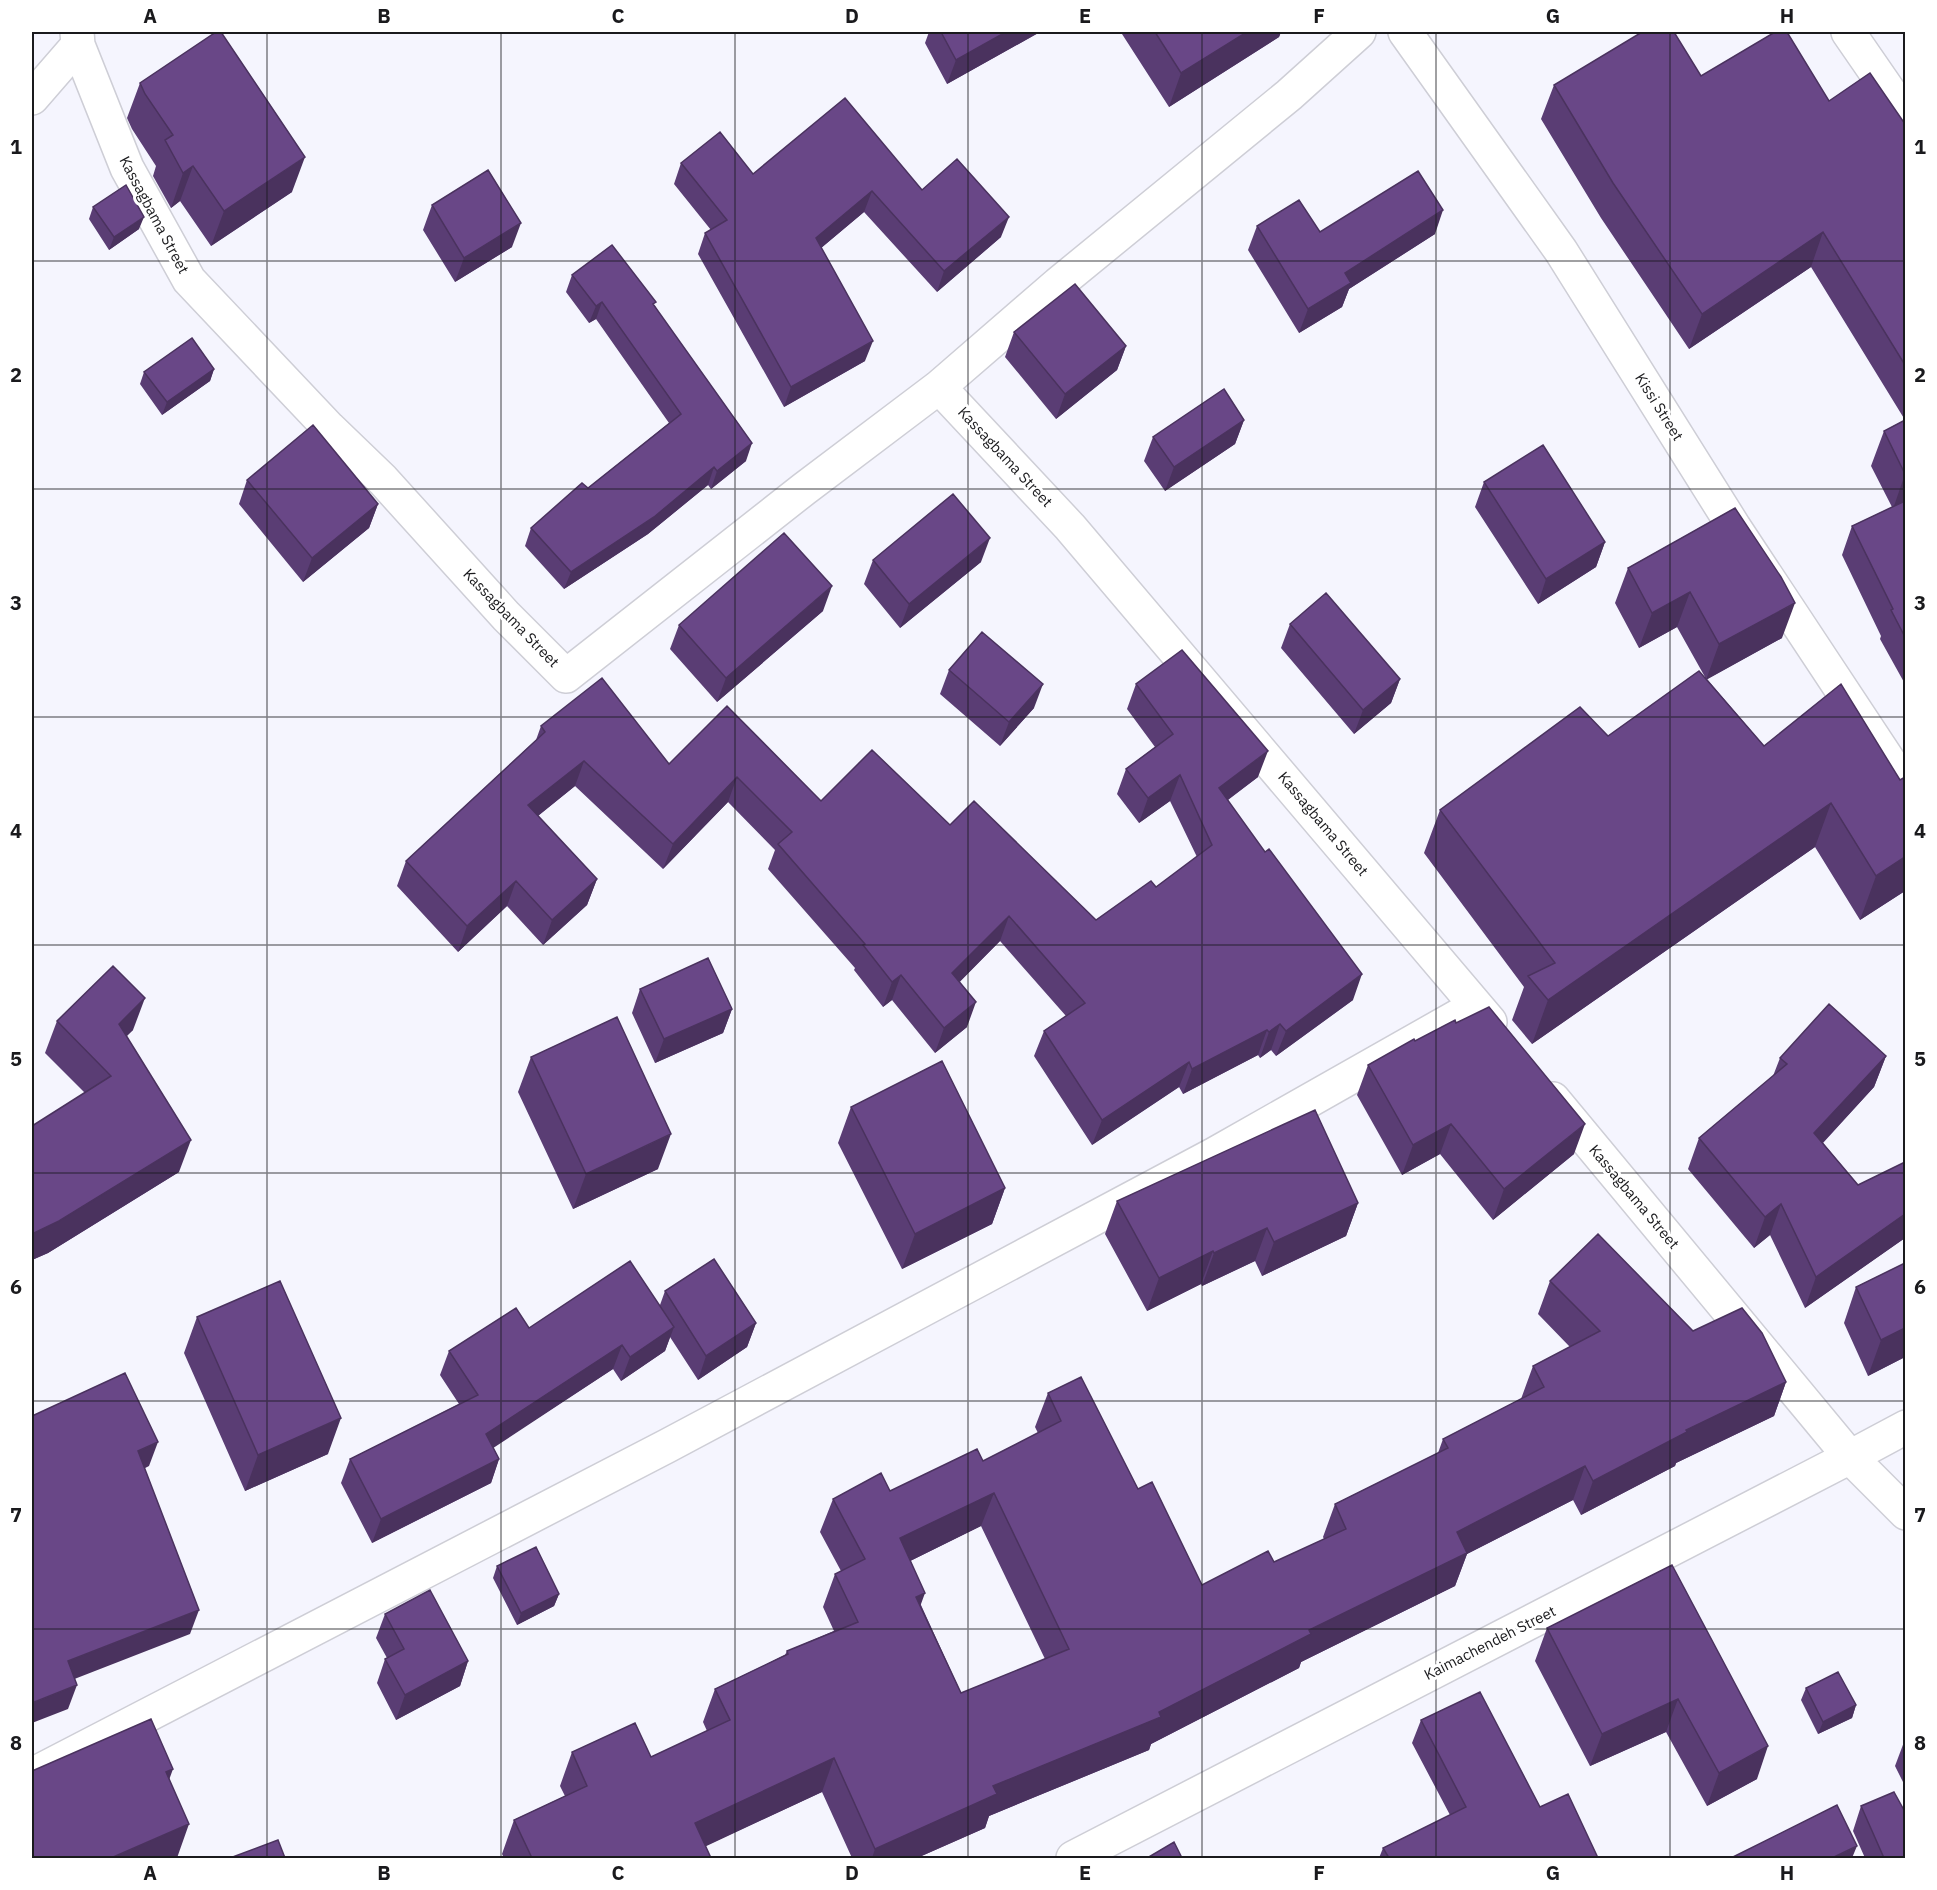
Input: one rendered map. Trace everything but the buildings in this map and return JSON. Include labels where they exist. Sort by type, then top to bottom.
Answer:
[{"type":"street","points":[[939,387],[1077,268],[1289,95],[1359,32]]},
{"type":"street","name":"Kissi Street","points":[[1405,32],[1561,251],[1734,527],[1905,787]]},
{"type":"street","points":[[1848,32],[1905,116]]},
{"type":"street","points":[[32,98],[77,38]]},
{"type":"street","name":"Kassagbama Street","points":[[77,38],[127,168],[189,279],[329,428],[383,480],[506,616],[566,676],[795,496],[939,387],[1070,526],[1507,1043]]},
{"type":"street","points":[[32,1775],[688,1435],[1213,1155],[1476,1006]]},
{"type":"street","name":"Kassagbama Street","points":[[1537,1080],[1850,1457],[1905,1513]]},
{"type":"street","name":"Kaimachendeh Street","points":[[1073,1858],[1905,1427]]}]
